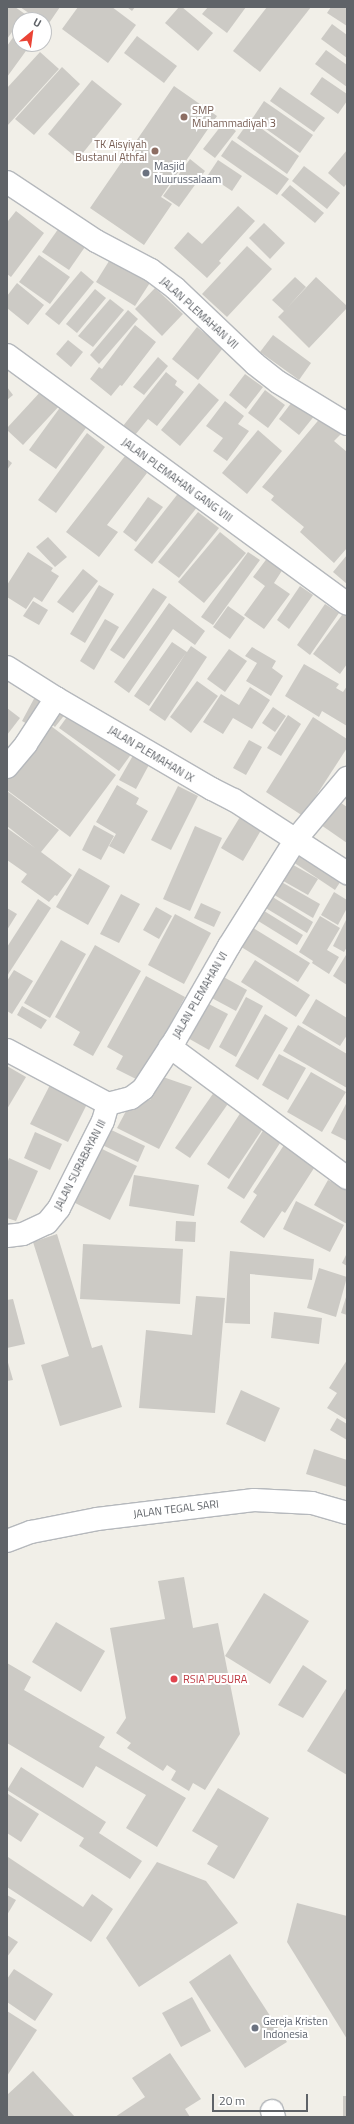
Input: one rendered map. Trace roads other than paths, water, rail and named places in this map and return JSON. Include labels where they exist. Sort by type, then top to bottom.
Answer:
[{"type":"street","name":"JALAN PLEMAHAN VII","points":[[7,182],[96,241],[151,270],[175,288],[255,364],[278,382],[347,424]]},
{"type":"street","name":"JALAN PLEMAHAN GANG VIII","points":[[7,355],[347,604]]},
{"type":"street","name":"JALAN PLEMAHAN IX","points":[[7,667],[56,698],[212,790],[234,800],[347,873]]},
{"type":"street","points":[[7,767],[30,739],[56,698]]},
{"type":"street","name":"JALAN PLEMAHAN VI","points":[[108,1104],[131,1098],[143,1089],[229,946],[296,839],[347,778]]},
{"type":"street","points":[[170,1046],[347,1178]]},
{"type":"street","points":[[7,1050],[108,1104]]},
{"type":"street","name":"JALAN SURABAYAN III","points":[[7,1236],[23,1234],[47,1224],[59,1208],[91,1146],[103,1121],[108,1104]]},
{"type":"street","name":"JALAN TEGAL SARI","points":[[7,1541],[31,1532],[97,1519],[254,1500],[312,1503],[347,1513]]},
{"type":"place","name":"SMP Muhammadiyah 3","points":[[184,117]]},
{"type":"place","name":"TK Aisyiyah Bustanul Athfal","points":[[155,151]]},
{"type":"place","name":"Masjid Nuurussalaam","points":[[146,173]]},
{"type":"place","name":"RSIA PUSURA","points":[[174,1679]]},
{"type":"place","name":"Gereja Kristen Indonesia","points":[[255,2028]]}]
